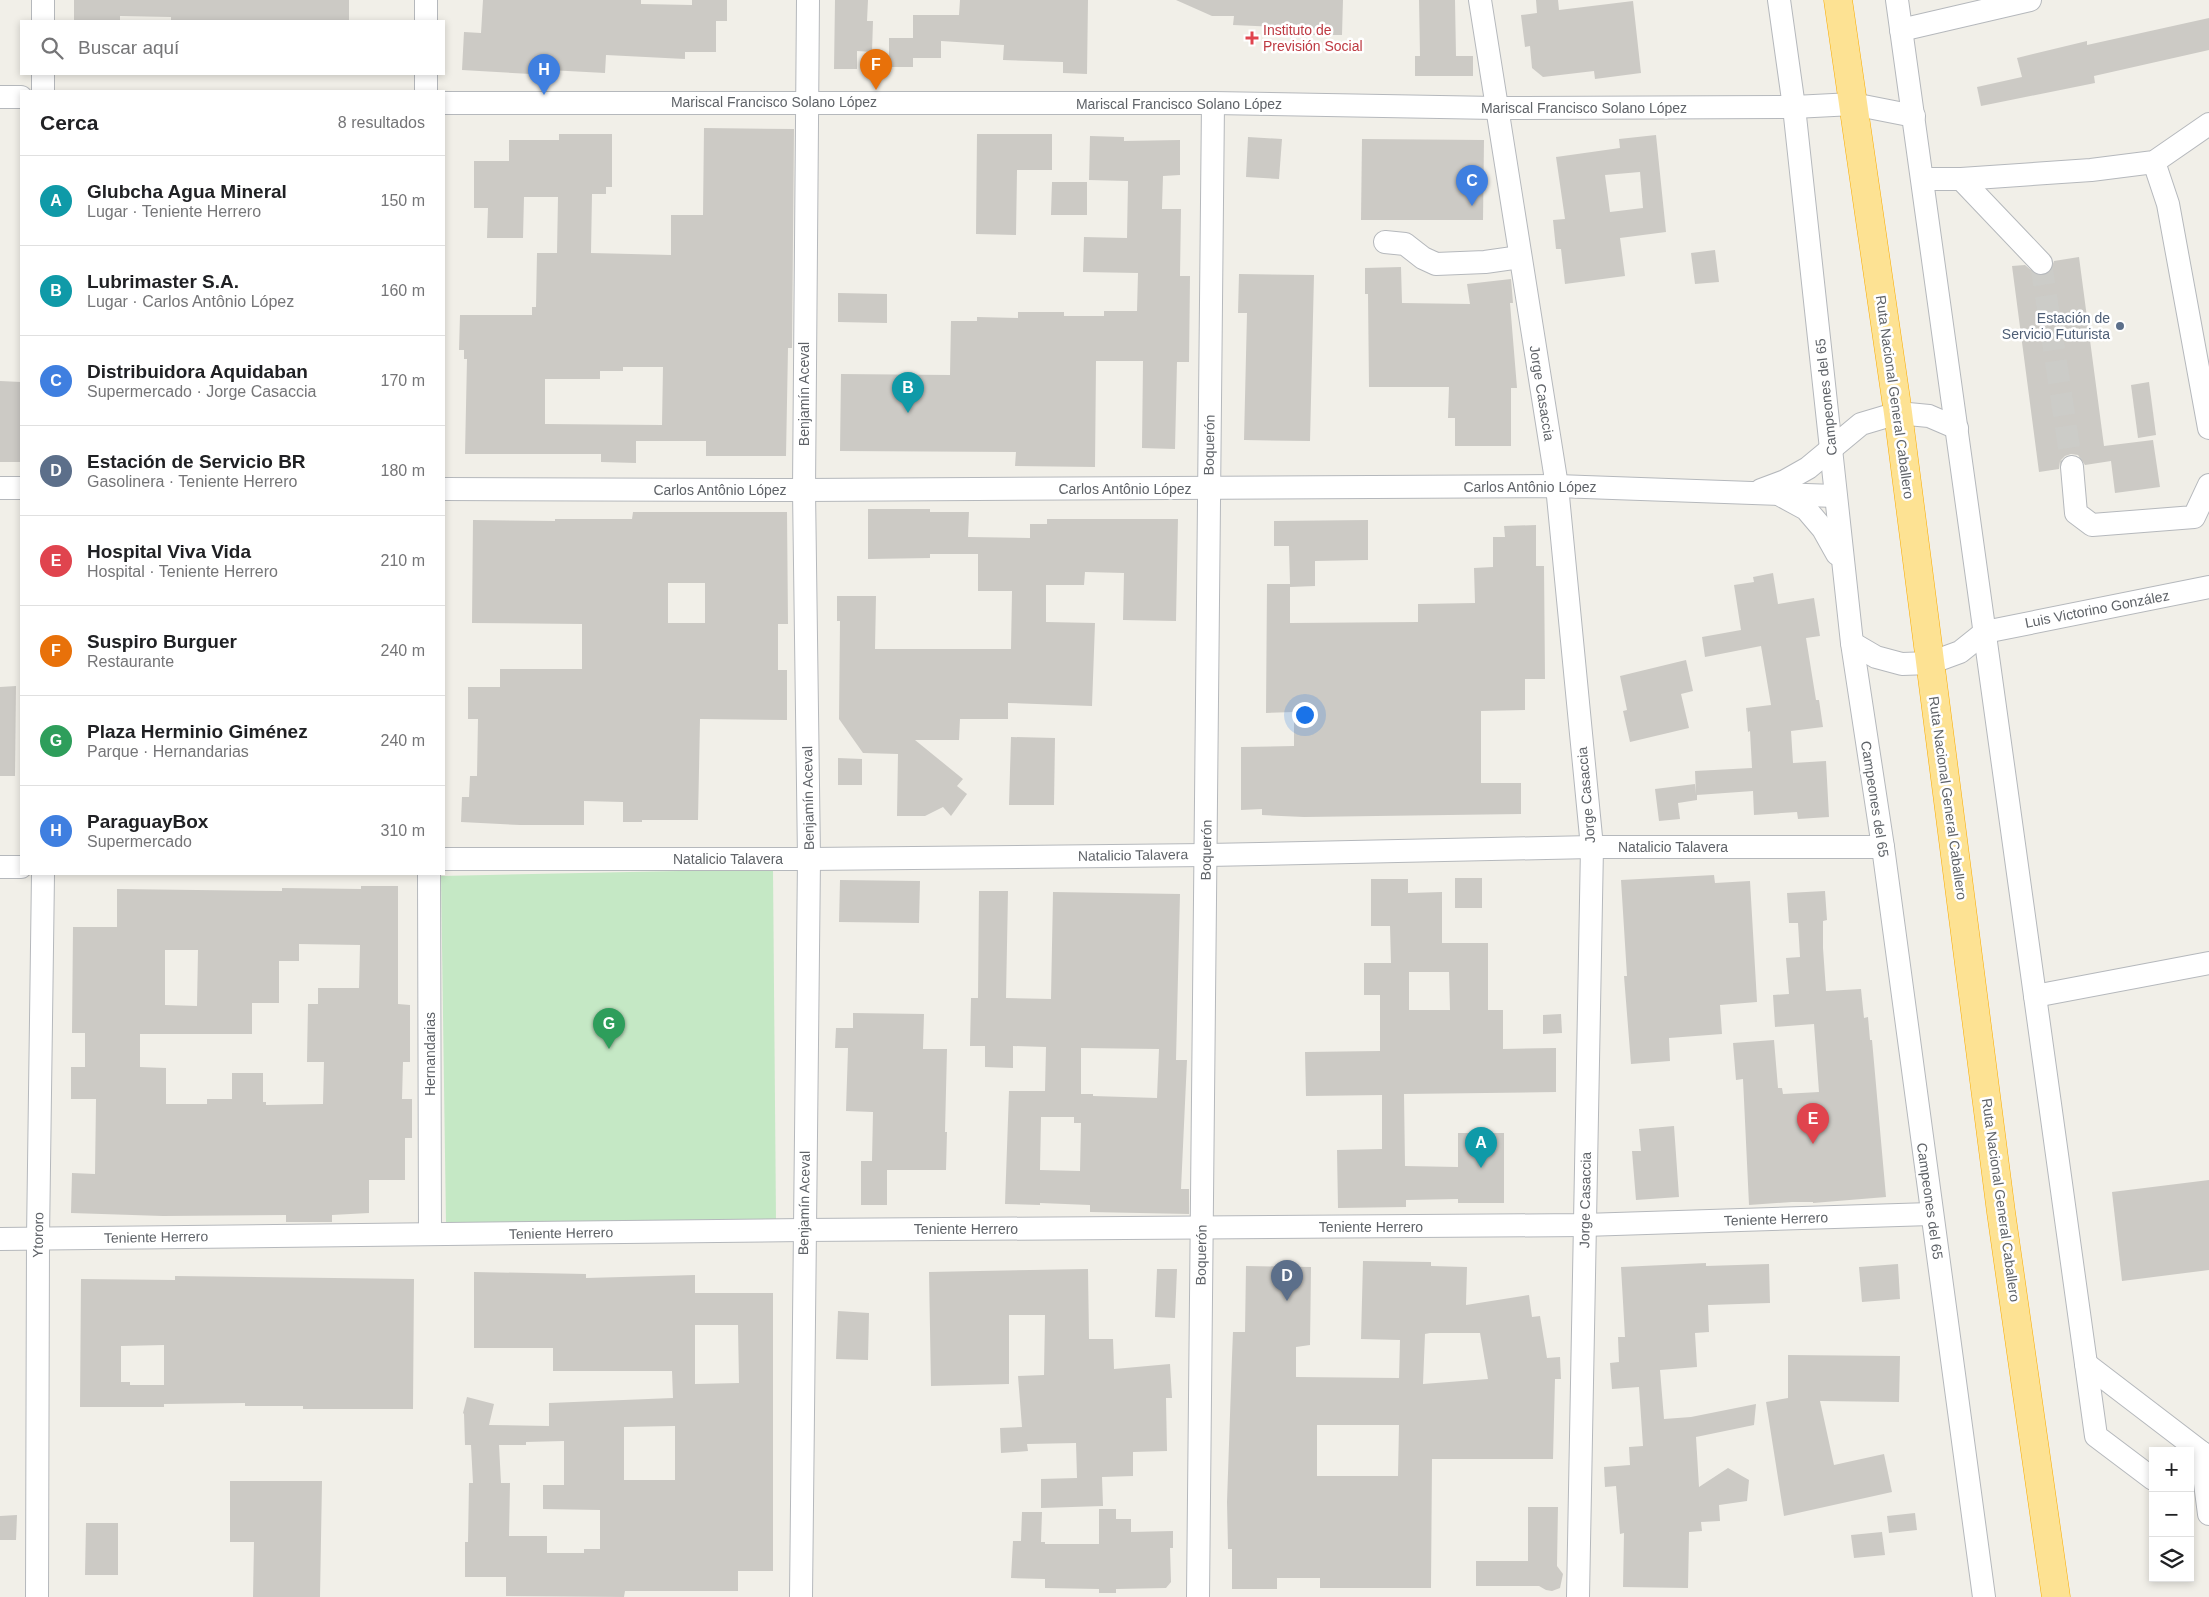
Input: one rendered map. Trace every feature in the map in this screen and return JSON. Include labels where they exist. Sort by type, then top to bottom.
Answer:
[{"type":"highway","name":"Ruta Nacional General Caballero","points":[[1838,0],[1898,413],[2001,1212],[2056,1597]]},
{"type":"street","points":[[43,20],[44,0]]},
{"type":"street","points":[[426,0],[426,20]]},
{"type":"street","name":"Benjamín Aceval","points":[[801,1597],[803,1230],[809,858],[804,490],[808,0]]},
{"type":"street","name":"Jorge Casaccia","points":[[1480,0],[1557,486],[1592,847],[1578,1597]]},
{"type":"street","name":"Campeones del 65","points":[[1779,0],[1794,107],[1852,643],[1883,847],[1984,1597]]},
{"type":"street","points":[[1897,0],[2096,1436],[2149,1475]]},
{"type":"street","points":[[1901,30],[2030,0]]},
{"type":"street","points":[[43,75],[43,90]]},
{"type":"street","points":[[426,75],[426,90]]},
{"type":"street","points":[[0,97],[20,98]]},
{"type":"street","name":"Mariscal Francisco Solano López","points":[[445,103],[1213,103],[1496,108],[1794,107],[1853,104],[1914,116]]},
{"type":"street","name":"Boquerón","points":[[1198,1597],[1207,855],[1208,488],[1213,103]]},
{"type":"street","points":[[1923,179],[1961,179],[2091,170],[2154,162],[2209,124]]},
{"type":"street","points":[[2154,162],[2168,204],[2209,428]]},
{"type":"street","points":[[1961,179],[2041,262]]},
{"type":"street","points":[[1385,242],[1405,244],[1436,264],[1485,262],[1520,257]]},
{"type":"street","points":[[1752,493],[1785,481],[1808,468],[1861,424],[1898,413],[1929,416],[1957,428]]},
{"type":"street","points":[[2072,467],[2076,513],[2092,524],[2194,517],[2209,485]]},
{"type":"street","name":"Carlos Antônio López","points":[[445,489],[804,490],[1557,486],[1835,496]]},
{"type":"street","points":[[0,488],[20,488]]},
{"type":"street","points":[[1778,494],[1806,509],[1823,529],[1843,564]]},
{"type":"street","name":"Luis Victorino González","points":[[1985,632],[2209,587]]},
{"type":"street","points":[[1852,643],[1876,657],[1902,664],[1930,663],[1960,652],[1985,632]]},
{"type":"street","name":"Natalicio Talavera","points":[[445,859],[1207,855],[1592,847],[1883,847]]},
{"type":"street","points":[[0,867],[20,867]]},
{"type":"street","name":"Ytororo","points":[[37,1597],[38,1239],[43,875]]},
{"type":"street","name":"Hernandarias","points":[[429,875],[430,1234]]},
{"type":"street","points":[[2035,996],[2209,963]]},
{"type":"street","name":"Teniente Herrero","points":[[0,1240],[803,1230],[1584,1225],[1932,1214]]},
{"type":"street","points":[[2086,1364],[2205,1455],[2209,1514]]},
{"type":"street","points":[[2194,1510],[2209,1521]]},
{"type":"green space","points":[[773,869],[776,1221],[446,1224],[441,876]]},
{"type":"building","points":[[74,0],[349,0],[349,20],[171,20],[171,17],[120,16],[120,20],[74,20]]},
{"type":"building","points":[[483,0],[641,0],[641,4],[692,5],[692,0],[727,0],[727,21],[716,21],[716,52],[685,52],[685,59],[606,55],[605,73],[549,70],[548,75],[462,70],[464,32],[481,33]]},
{"type":"building","points":[[835,0],[868,0],[867,21],[873,21],[872,52],[857,51],[857,69],[834,69]]},
{"type":"building","points":[[960,0],[1088,0],[1087,74],[1063,73],[1063,62],[1003,60],[1004,45],[941,41],[941,58],[913,58],[913,67],[889,67],[889,38],[913,38],[913,15],[959,15]]},
{"type":"building","name":"Instituto de Previsión Social","points":[[1176,0],[1343,0],[1342,35],[1296,35],[1296,28],[1233,25],[1234,16],[1212,16]]},
{"type":"building","points":[[1419,0],[1455,0],[1456,56],[1473,56],[1473,76],[1415,76],[1415,56],[1420,56]]},
{"type":"building","points":[[1536,0],[1558,0],[1559,10],[1633,1],[1641,73],[1595,79],[1594,71],[1543,77],[1532,68],[1530,46],[1525,47],[1521,15],[1537,13]]},
{"type":"building","points":[[2209,18],[2209,50],[2094,76],[2095,83],[1981,106],[1977,87],[2022,77],[2017,58],[2087,41],[2087,45]]},
{"type":"building","points":[[704,128],[794,129],[792,348],[788,348],[786,456],[706,456],[706,441],[636,441],[636,463],[601,462],[601,454],[465,454],[467,359],[464,359],[464,350],[459,350],[460,315],[532,315],[532,307],[536,307],[537,253],[557,253],[558,197],[524,197],[523,238],[487,238],[488,208],[474,208],[474,161],[509,161],[509,140],[559,140],[559,134],[612,134],[612,187],[606,187],[606,194],[592,194],[591,253],[671,255],[671,215],[703,215]],"holes":[[[623,367],[663,367],[662,425],[545,424],[545,379],[600,379],[600,371],[623,371]]]},
{"type":"building","points":[[977,134],[1052,134],[1052,170],[1017,170],[1016,235],[976,234]]},
{"type":"building","points":[[1656,135],[1666,232],[1620,238],[1625,276],[1565,284],[1561,249],[1556,249],[1553,220],[1565,219],[1556,157],[1620,148],[1619,139]],"holes":[[[1640,172],[1643,208],[1610,212],[1605,175]]]},
{"type":"building","points":[[1090,136],[1124,137],[1124,141],[1180,140],[1180,175],[1163,176],[1162,209],[1181,209],[1180,276],[1190,276],[1189,362],[1177,362],[1175,449],[1142,448],[1143,361],[1096,361],[1095,467],[1015,466],[1016,452],[840,451],[841,374],[950,375],[951,321],[977,321],[977,317],[1018,318],[1018,312],[1064,312],[1064,316],[1104,316],[1104,311],[1137,311],[1138,273],[1083,272],[1084,237],[1127,238],[1128,181],[1089,180]]},
{"type":"building","points":[[1248,137],[1282,139],[1279,179],[1246,177]]},
{"type":"building","points":[[1362,139],[1484,140],[1483,220],[1361,220]]},
{"type":"building","points":[[1052,182],[1087,182],[1087,215],[1051,215]]},
{"type":"building","points":[[1715,250],[1719,282],[1695,284],[1691,253]]},
{"type":"building","points":[[2079,257],[2104,446],[2153,440],[2160,487],[2115,493],[2111,461],[2085,465],[2078,455],[2071,454],[2065,456],[2060,461],[2059,469],[2039,472],[2012,266],[2025,265],[2037,275],[2044,276],[2050,272],[2054,261]]},
{"type":"building","points":[[1401,267],[1402,303],[1470,304],[1467,284],[1511,279],[1513,303],[1510,303],[1517,388],[1511,388],[1511,446],[1455,446],[1455,418],[1448,418],[1449,387],[1369,387],[1368,294],[1365,294],[1365,268]]},
{"type":"building","points":[[1239,274],[1314,275],[1310,441],[1244,440],[1247,313],[1238,313]]},
{"type":"building","points":[[838,293],[887,294],[887,323],[838,322]]},
{"type":"building","points":[[0,381],[20,382],[20,462],[0,462]]},
{"type":"building","points":[[2149,382],[2156,435],[2138,438],[2131,385]]},
{"type":"building","points":[[868,509],[930,509],[930,512],[969,512],[968,537],[1030,538],[1030,524],[1047,524],[1047,519],[1178,519],[1176,621],[1123,620],[1124,573],[1085,572],[1084,585],[1046,585],[1046,622],[1095,623],[1092,706],[1008,703],[1008,719],[960,719],[959,740],[915,740],[963,779],[957,786],[967,794],[951,816],[943,807],[925,816],[897,816],[898,754],[863,753],[839,719],[840,621],[837,621],[837,596],[876,596],[875,649],[1011,649],[1012,591],[978,591],[978,554],[930,554],[930,558],[868,559]]},
{"type":"building","points":[[633,512],[787,512],[788,624],[778,624],[778,670],[787,670],[787,720],[700,719],[698,820],[623,822],[623,802],[584,801],[584,825],[520,825],[461,822],[462,797],[469,797],[470,776],[477,776],[478,719],[468,719],[468,687],[500,687],[500,669],[582,669],[582,624],[472,623],[473,520],[555,521],[555,519],[632,519]],"holes":[[[668,583],[705,583],[705,623],[668,623]]]},
{"type":"building","points":[[1368,520],[1368,560],[1315,561],[1315,586],[1290,587],[1290,623],[1418,622],[1418,604],[1475,603],[1474,568],[1493,567],[1493,537],[1505,537],[1504,526],[1536,525],[1536,566],[1544,566],[1545,679],[1525,679],[1525,710],[1481,711],[1481,783],[1521,783],[1521,814],[1304,817],[1262,815],[1262,809],[1241,810],[1241,747],[1294,746],[1294,712],[1266,713],[1267,584],[1290,584],[1289,546],[1274,546],[1274,521]]},
{"type":"building","points":[[1773,573],[1778,604],[1814,598],[1820,636],[1806,638],[1816,700],[1819,700],[1823,727],[1791,731],[1793,763],[1826,761],[1829,817],[1798,819],[1797,812],[1754,815],[1753,791],[1697,795],[1697,800],[1678,803],[1680,819],[1659,821],[1655,789],[1695,784],[1696,794],[1695,771],[1752,768],[1750,731],[1748,732],[1746,708],[1771,705],[1761,646],[1705,657],[1702,637],[1741,630],[1734,585],[1754,582],[1753,577]]},
{"type":"building","points":[[1686,660],[1693,691],[1681,694],[1689,728],[1630,742],[1623,711],[1627,710],[1620,676]]},
{"type":"building","points":[[16,686],[15,776],[0,776],[0,687]]},
{"type":"building","points":[[1011,737],[1055,738],[1054,805],[1009,805]]},
{"type":"building","points":[[838,758],[862,759],[862,785],[838,785]]},
{"type":"building","points":[[1714,875],[1715,883],[1750,881],[1757,1002],[1720,1005],[1722,1034],[1669,1038],[1670,1061],[1631,1064],[1624,976],[1627,976],[1621,880]]},
{"type":"building","points":[[1455,878],[1482,878],[1482,908],[1455,908]]},
{"type":"building","points":[[1371,879],[1408,879],[1408,893],[1442,892],[1442,943],[1488,943],[1488,1010],[1503,1010],[1503,1049],[1556,1048],[1556,1092],[1404,1094],[1405,1166],[1458,1167],[1458,1133],[1504,1133],[1504,1203],[1458,1203],[1458,1199],[1406,1200],[1406,1207],[1338,1208],[1337,1150],[1382,1149],[1382,1095],[1306,1096],[1305,1052],[1380,1051],[1380,995],[1364,995],[1364,963],[1391,963],[1390,926],[1371,926]],"holes":[[[1409,972],[1449,972],[1450,1010],[1409,1010]]]},
{"type":"building","points":[[840,880],[920,881],[919,923],[839,922]]},
{"type":"building","points":[[361,886],[398,886],[398,1004],[410,1005],[410,1062],[403,1062],[402,1099],[412,1099],[412,1138],[405,1138],[405,1180],[369,1180],[369,1213],[332,1215],[332,1222],[286,1222],[286,1215],[163,1216],[71,1213],[72,1173],[95,1174],[96,1099],[71,1099],[71,1067],[85,1067],[85,1033],[72,1033],[73,927],[117,927],[117,889],[282,891],[282,888],[361,889]],"holes":[[[299,944],[360,945],[359,988],[318,988],[318,1004],[308,1004],[307,1062],[324,1062],[323,1104],[266,1105],[266,1102],[263,1102],[263,1073],[232,1073],[232,1099],[207,1099],[207,1104],[166,1104],[166,1068],[140,1067],[140,1034],[252,1034],[252,1003],[279,1003],[279,961],[299,961]],[[165,950],[198,950],[197,1006],[165,1005]]]},
{"type":"building","points":[[979,891],[1008,891],[1006,998],[1051,999],[1053,892],[1180,894],[1176,1060],[1187,1060],[1181,1189],[1189,1189],[1189,1214],[1090,1212],[1090,1205],[1005,1204],[1009,1091],[1045,1091],[1046,1047],[1013,1046],[1013,1068],[985,1067],[985,1046],[970,1046],[971,998],[978,998]],"holes":[[[1081,1048],[1159,1049],[1157,1098],[1081,1094]],[[1041,1117],[1074,1117],[1074,1123],[1081,1123],[1080,1171],[1040,1170]]]},
{"type":"building","points":[[1825,891],[1827,920],[1823,921],[1823,948],[1826,991],[1861,989],[1864,1018],[1868,1017],[1870,1040],[1872,1040],[1886,1197],[1813,1203],[1792,1202],[1749,1205],[1743,1079],[1736,1080],[1733,1043],[1774,1040],[1778,1088],[1782,1088],[1783,1094],[1819,1092],[1814,1024],[1775,1027],[1773,995],[1789,994],[1786,958],[1800,957],[1798,923],[1789,923],[1787,893]]},
{"type":"building","points":[[853,1013],[924,1014],[923,1049],[947,1049],[946,1170],[887,1170],[887,1205],[861,1205],[861,1161],[872,1161],[873,1112],[846,1111],[848,1048],[835,1048],[836,1028],[853,1028]]},
{"type":"building","points":[[1561,1014],[1562,1033],[1543,1034],[1543,1015]]},
{"type":"building","points":[[1674,1126],[1679,1197],[1636,1200],[1632,1151],[1641,1151],[1639,1129]]},
{"type":"building","points":[[2209,1180],[2209,1270],[2122,1281],[2112,1192]]},
{"type":"building","points":[[1363,1261],[1431,1262],[1431,1266],[1467,1267],[1466,1305],[1529,1295],[1532,1317],[1540,1316],[1547,1358],[1560,1357],[1561,1379],[1555,1379],[1553,1459],[1432,1459],[1431,1588],[1320,1588],[1320,1578],[1277,1578],[1277,1589],[1232,1589],[1232,1549],[1228,1549],[1227,1502],[1233,1332],[1245,1332],[1246,1266],[1311,1267],[1310,1345],[1296,1347],[1296,1377],[1399,1378],[1400,1340],[1361,1339]],"holes":[[[1480,1333],[1488,1379],[1423,1384],[1425,1334]],[[1317,1425],[1399,1425],[1398,1476],[1317,1476]]]},
{"type":"building","points":[[1706,1263],[1706,1266],[1769,1264],[1770,1303],[1708,1305],[1709,1332],[1695,1333],[1697,1367],[1660,1370],[1664,1419],[1691,1417],[1756,1404],[1754,1425],[1696,1437],[1699,1487],[1728,1468],[1749,1480],[1747,1501],[1719,1505],[1720,1521],[1701,1522],[1702,1531],[1689,1532],[1688,1588],[1623,1587],[1624,1533],[1620,1534],[1616,1486],[1605,1487],[1604,1467],[1630,1465],[1629,1447],[1643,1446],[1639,1387],[1612,1389],[1610,1363],[1619,1362],[1618,1337],[1625,1337],[1621,1267]]},
{"type":"building","points":[[1898,1264],[1900,1299],[1862,1302],[1859,1267]]},
{"type":"building","points":[[1088,1269],[1089,1339],[1113,1339],[1114,1369],[1170,1364],[1172,1398],[1166,1398],[1167,1451],[1133,1452],[1133,1476],[1102,1477],[1103,1506],[1041,1508],[1041,1479],[1077,1478],[1076,1443],[1027,1444],[1028,1451],[1001,1453],[1000,1428],[1022,1427],[1018,1376],[1044,1375],[1045,1315],[1009,1315],[1009,1384],[931,1386],[929,1272]]},
{"type":"building","points":[[1157,1269],[1177,1269],[1175,1318],[1155,1317]]},
{"type":"building","points":[[474,1272],[586,1274],[586,1278],[695,1275],[695,1293],[773,1293],[773,1571],[738,1571],[738,1591],[625,1591],[624,1597],[506,1596],[506,1577],[465,1577],[465,1542],[468,1542],[469,1483],[473,1483],[471,1445],[465,1445],[463,1413],[467,1397],[494,1404],[489,1425],[549,1426],[549,1403],[673,1398],[672,1371],[553,1371],[553,1348],[474,1348]],"holes":[[[695,1325],[738,1325],[739,1383],[695,1384]],[[675,1426],[675,1480],[624,1480],[624,1427]],[[564,1441],[564,1485],[543,1485],[543,1509],[600,1510],[600,1549],[584,1549],[584,1553],[547,1553],[547,1536],[509,1536],[510,1483],[501,1483],[499,1445],[526,1445],[526,1442]]]},
{"type":"building","points":[[175,1276],[414,1279],[413,1409],[303,1409],[303,1406],[245,1406],[245,1403],[164,1404],[164,1407],[80,1407],[81,1279],[175,1280]],"holes":[[[164,1345],[164,1385],[130,1385],[130,1382],[121,1382],[121,1346]]]},
{"type":"building","points":[[838,1311],[869,1313],[868,1360],[836,1359]]},
{"type":"building","points":[[1788,1355],[1900,1356],[1899,1402],[1820,1401],[1834,1465],[1884,1454],[1892,1492],[1784,1516],[1766,1402],[1788,1398]]},
{"type":"building","points":[[230,1481],[322,1481],[320,1597],[253,1597],[254,1542],[230,1542]]},
{"type":"building","points":[[1528,1507],[1558,1507],[1557,1566],[1563,1574],[1560,1588],[1552,1591],[1539,1586],[1476,1586],[1476,1561],[1528,1561]]},
{"type":"building","points":[[1099,1509],[1116,1509],[1116,1519],[1131,1519],[1131,1532],[1173,1531],[1173,1548],[1170,1548],[1171,1582],[1166,1588],[1116,1589],[1116,1593],[1099,1593],[1099,1589],[1045,1588],[1045,1579],[1011,1578],[1013,1541],[1021,1541],[1022,1512],[1042,1512],[1041,1542],[1045,1542],[1045,1544],[1099,1544]]},
{"type":"building","points":[[1915,1513],[1917,1530],[1889,1533],[1887,1516]]},
{"type":"building","points":[[17,1515],[16,1540],[0,1540],[0,1516]]},
{"type":"building","points":[[86,1523],[118,1523],[118,1575],[85,1575]]},
{"type":"building","points":[[1882,1532],[1885,1555],[1854,1558],[1851,1535]]},
{"type":"tunnel","points":[[2041,263],[2072,467]]},
{"type":"place","name":"Instituto de Previsión Social","points":[[1252,38]]},
{"type":"place","name":"Suspiro Burguer","points":[[876,90]]},
{"type":"place","name":"ParaguayBox","points":[[544,95]]},
{"type":"place","name":"Distribuidora Aquidaban","points":[[1472,206]]},
{"type":"place","name":"Estación de Servicio Futurista","points":[[2120,326]]},
{"type":"place","name":"Lubrimaster S.A.","points":[[908,413]]},
{"type":"place","name":"Plaza Herminio Giménez","points":[[609,1049]]},
{"type":"place","name":"Hospital Viva Vida","points":[[1813,1144]]},
{"type":"place","name":"Glubcha Agua Mineral","points":[[1481,1168]]},
{"type":"place","name":"Estación de Servicio BR","points":[[1287,1301]]}]
